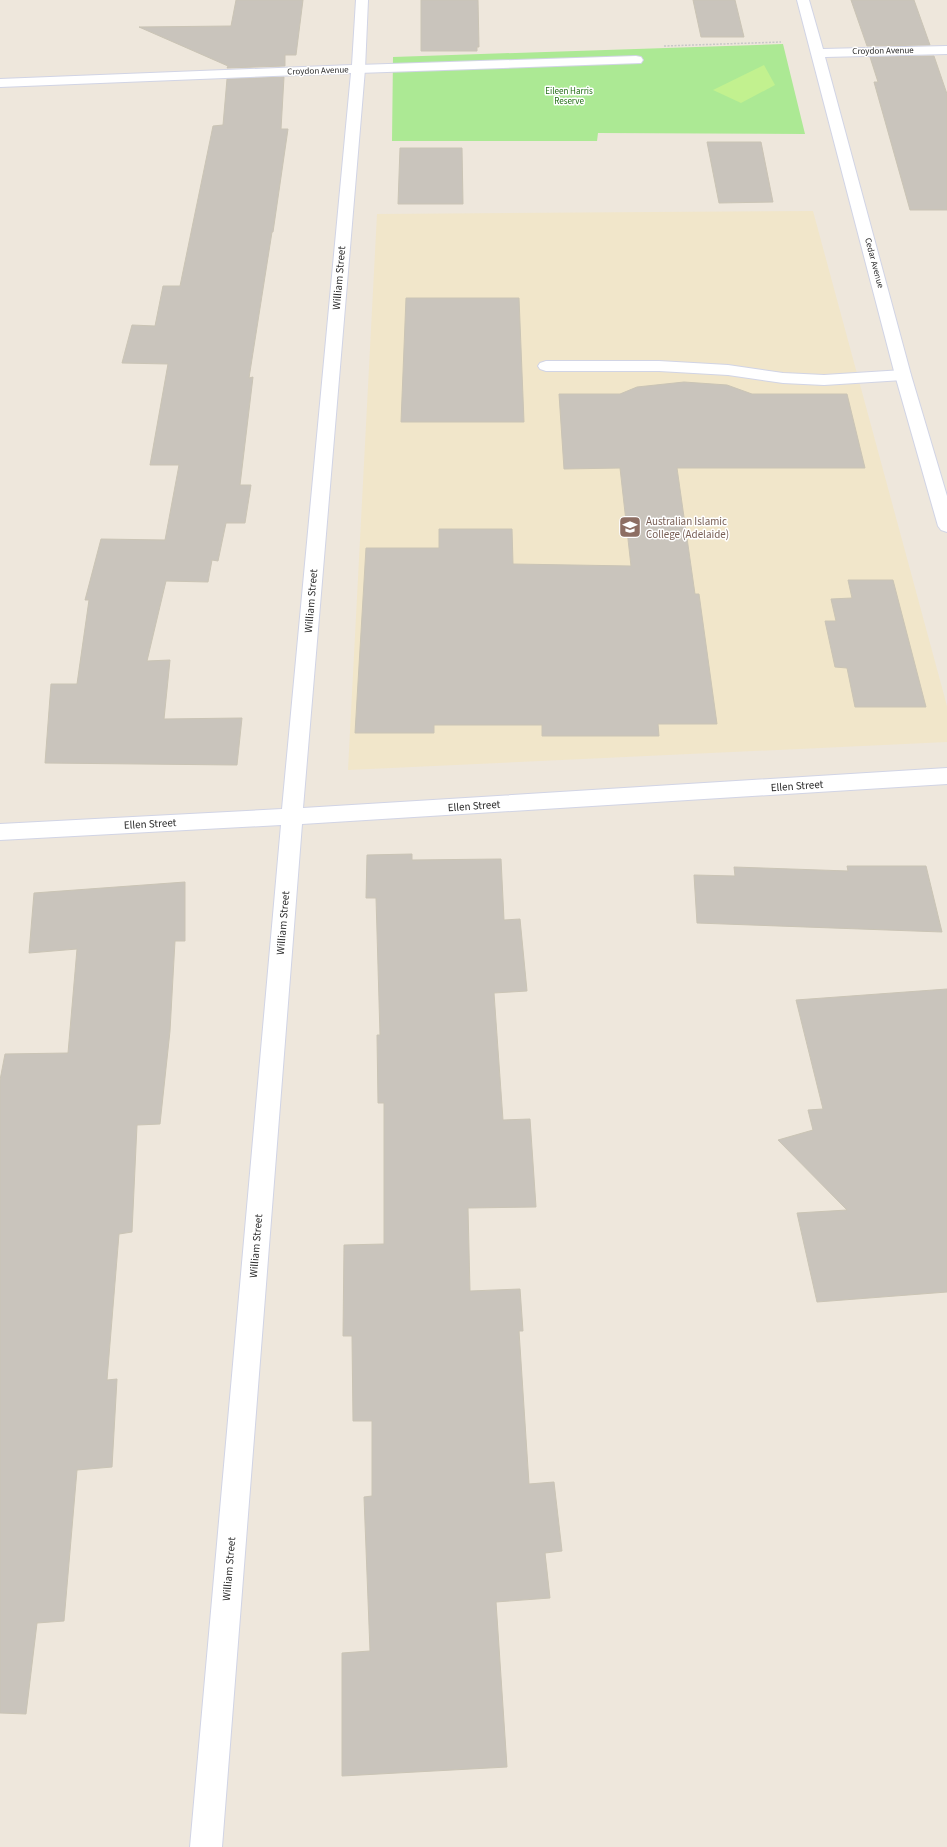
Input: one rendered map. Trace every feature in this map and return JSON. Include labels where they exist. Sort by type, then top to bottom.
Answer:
[{"type":"street","name":"William Street","points":[[206,1847],[292,816],[358,69],[362,0]]},
{"type":"street","name":"Cedar Avenue","points":[[803,0],[903,375],[947,526]]},
{"type":"street","name":"Croydon Avenue","points":[[818,53],[947,50]]},
{"type":"street","name":"Croydon Avenue","points":[[0,83],[636,60]]},
{"type":"street","points":[[546,366],[658,366],[728,370],[783,378],[824,380],[903,375]]},
{"type":"street","name":"Ellen Street","points":[[0,832],[292,816],[947,776]]},
{"type":"shaded area","name":"Australian Islamic College (Adelaide)","points":[[813,211],[947,706],[947,742],[348,770],[377,214]]},
{"type":"green space","name":"Eileen Harris Reserve","points":[[783,44],[805,134],[598,133],[597,141],[392,141],[393,57]]},
{"type":"green space","points":[[764,65],[775,85],[741,103],[713,90]]},
{"type":"building","points":[[236,0],[303,0],[296,55],[285,55],[285,66],[227,68],[228,66],[139,27],[231,26]]},
{"type":"building","points":[[421,0],[478,0],[479,47],[477,47],[477,51],[421,51]]},
{"type":"building","points":[[693,0],[735,0],[744,37],[701,37]]},
{"type":"building","points":[[851,0],[914,0],[930,45],[867,46]]},
{"type":"building","points":[[934,56],[947,94],[947,210],[910,210],[874,82],[878,82],[870,57]]},
{"type":"building","points":[[284,77],[281,129],[288,129],[249,378],[253,377],[240,485],[251,485],[245,523],[226,523],[218,561],[212,560],[208,582],[166,581],[147,661],[170,660],[164,719],[242,718],[237,765],[45,763],[51,684],[77,684],[89,600],[85,600],[101,539],[165,540],[179,465],[150,465],[168,364],[122,363],[132,325],[155,326],[163,286],[180,286],[213,126],[223,125],[227,79]]},
{"type":"building","points":[[707,142],[761,142],[773,202],[719,203]]},
{"type":"building","points":[[400,148],[462,148],[463,204],[398,204]]},
{"type":"building","points":[[406,298],[519,298],[524,422],[401,422]]},
{"type":"building","points":[[684,382],[727,385],[752,394],[847,394],[865,468],[677,468],[695,594],[699,594],[717,724],[658,724],[659,736],[542,736],[542,725],[434,725],[434,733],[355,733],[366,548],[439,548],[439,529],[512,529],[513,564],[631,566],[620,468],[564,469],[559,394],[620,394],[637,387]]},
{"type":"building","points":[[848,580],[893,580],[926,707],[855,707],[847,668],[835,667],[825,621],[836,621],[831,599],[852,598]]},
{"type":"building","points":[[412,854],[412,860],[501,859],[504,920],[520,919],[527,991],[494,993],[503,1120],[530,1119],[536,1207],[468,1208],[470,1291],[520,1289],[523,1331],[519,1331],[529,1484],[554,1482],[562,1551],[545,1553],[550,1598],[496,1602],[507,1767],[342,1776],[342,1653],[370,1651],[364,1497],[372,1496],[372,1421],[353,1421],[352,1336],[343,1336],[344,1245],[384,1244],[384,1103],[378,1103],[377,1035],[380,1035],[376,898],[366,898],[367,855]]},
{"type":"building","points":[[847,866],[926,866],[942,932],[697,923],[694,875],[735,876],[734,867],[848,871]]},
{"type":"building","points":[[185,882],[185,941],[175,941],[170,1031],[160,1124],[137,1125],[132,1232],[119,1234],[107,1380],[117,1379],[112,1467],[77,1470],[64,1621],[37,1623],[26,1714],[0,1713],[0,1080],[5,1054],[68,1053],[77,949],[29,953],[34,893]]},
{"type":"building","points":[[947,989],[947,1292],[817,1302],[797,1213],[847,1210],[778,1140],[813,1130],[808,1110],[823,1109],[796,1000]]},
{"type":"place","name":"Australian Islamic College (Adelaide)","points":[[630,527]]}]
